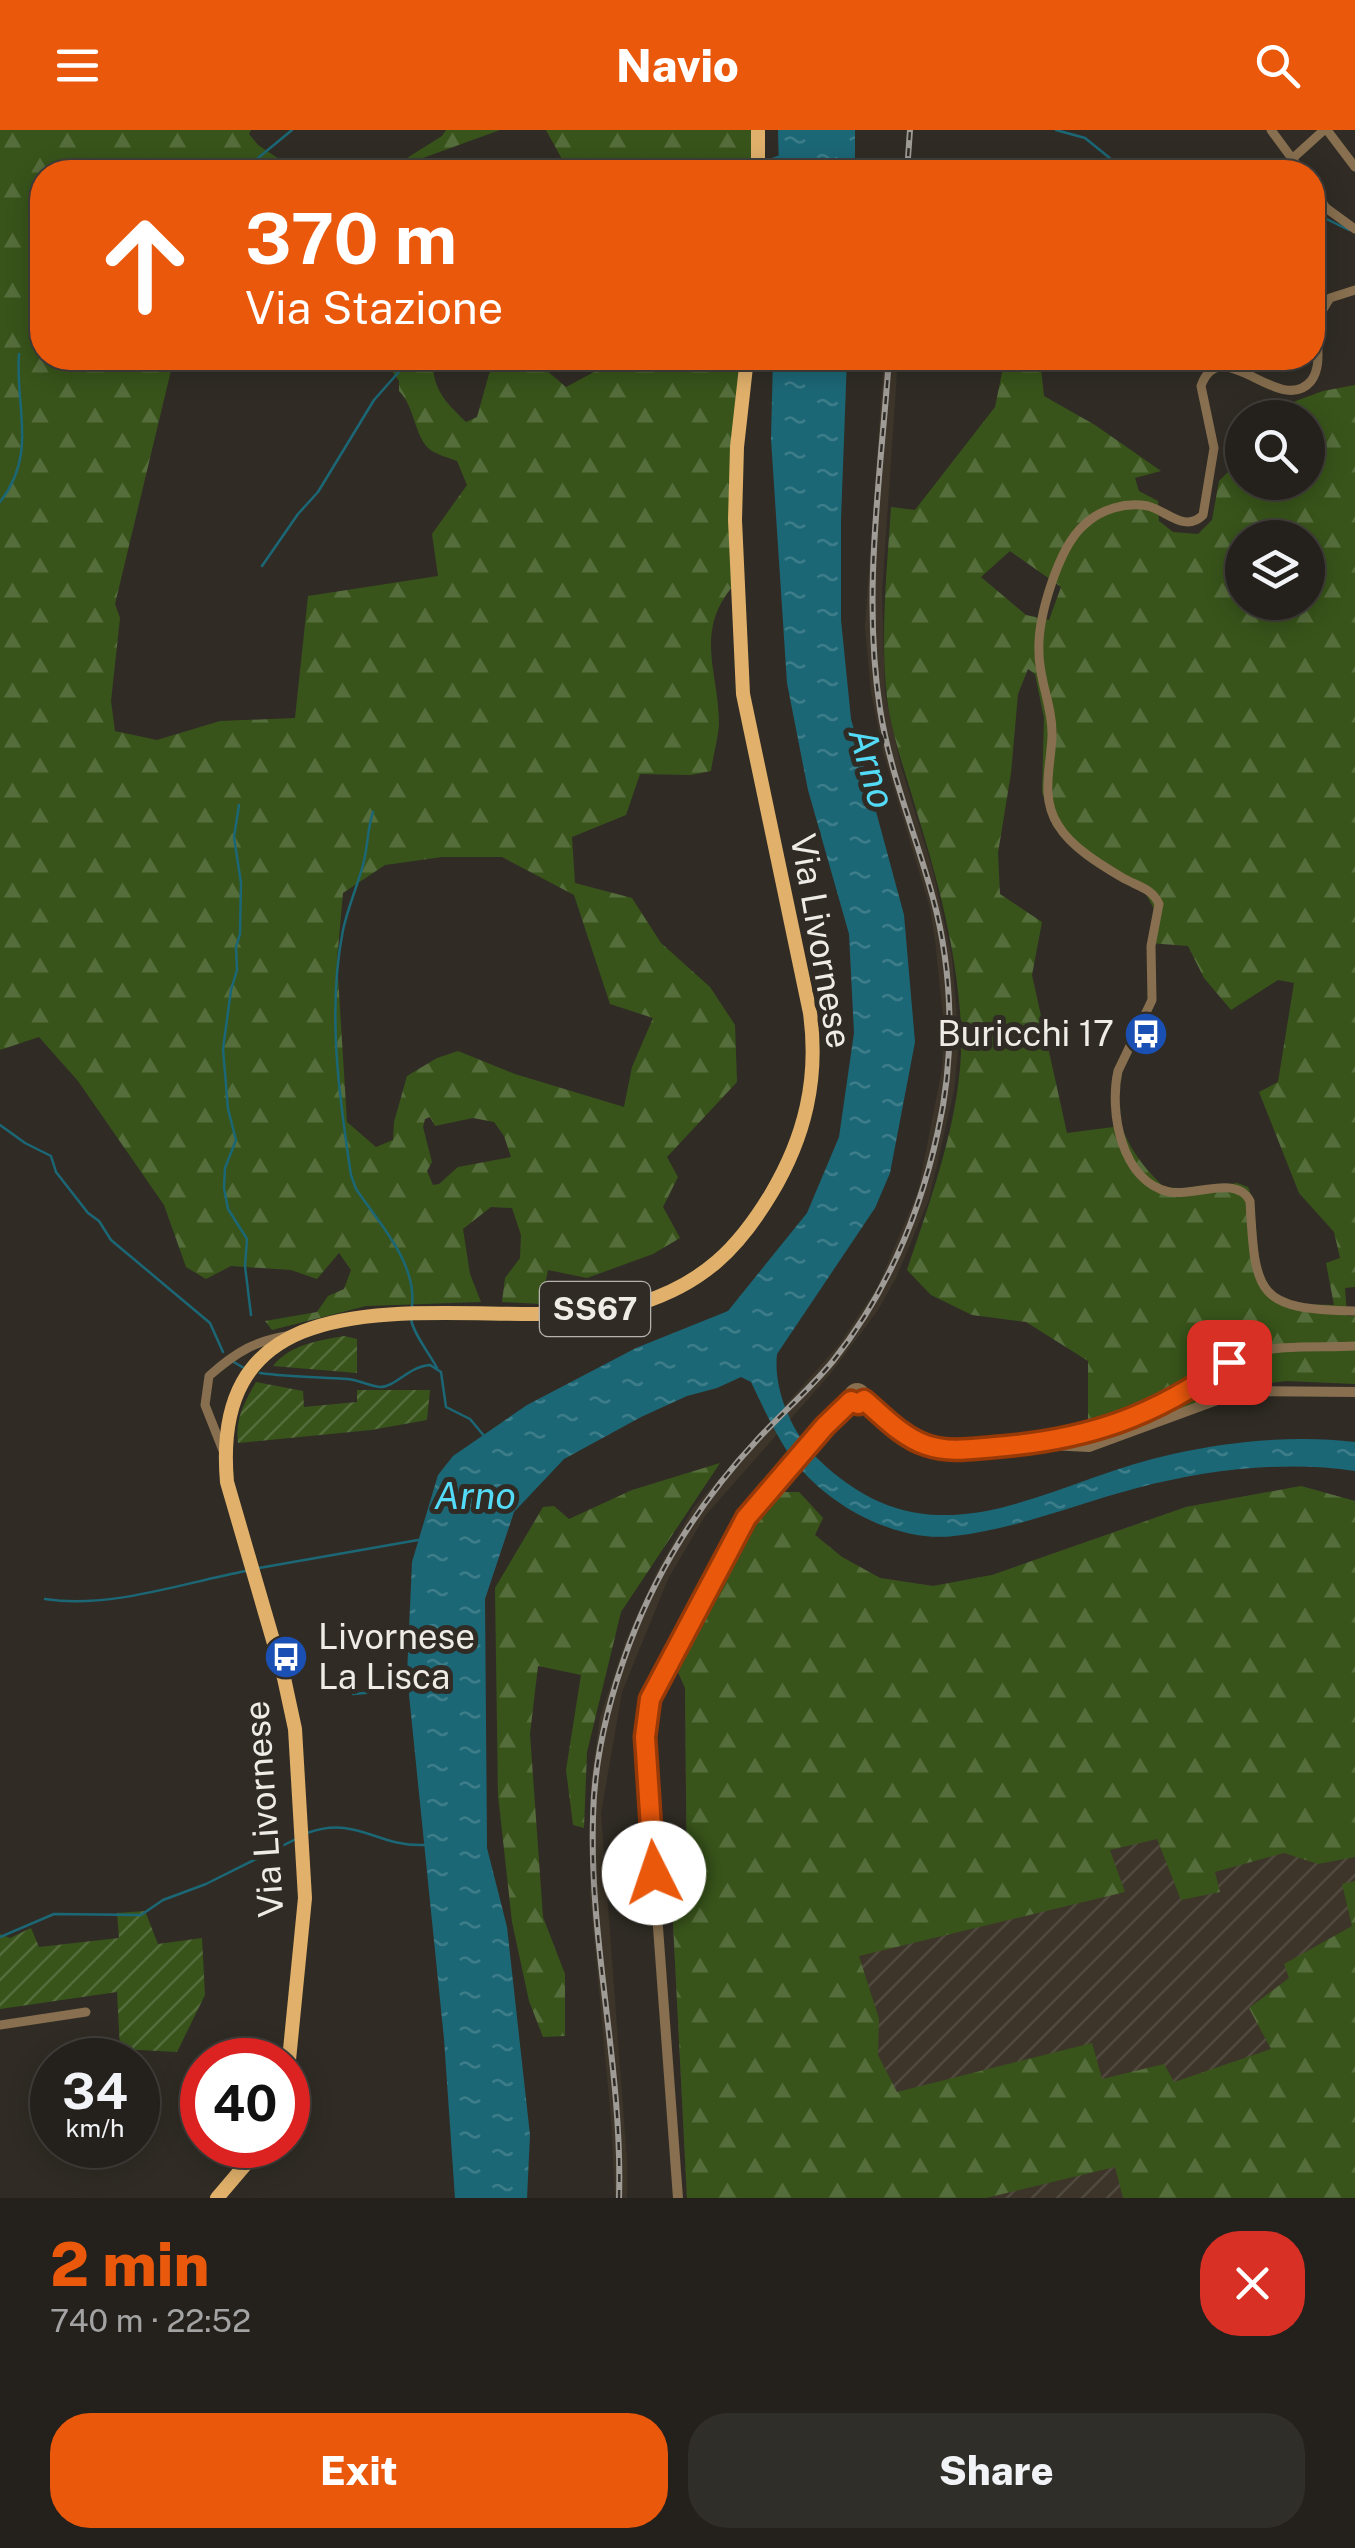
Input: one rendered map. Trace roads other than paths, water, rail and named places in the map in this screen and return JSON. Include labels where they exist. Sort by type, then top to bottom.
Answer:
[{"type":"main road","points":[[758,130],[758,160]]},
{"type":"main road","name":"Via Livornese","points":[[291,2038],[305,1898],[295,1729],[227,1482],[224,1453],[228,1424],[245,1380],[283,1342],[348,1319],[378,1315],[553,1313],[636,1304],[666,1294],[698,1278],[728,1255],[752,1227],[792,1156],[807,1116],[814,1079],[814,1045],[744,694],[735,520],[737,447],[747,370]]},
{"type":"main road","points":[[217,2198],[242,2168]]},
{"type":"street","points":[[1271,130],[1292,159],[1325,130],[1355,167]]},
{"type":"street","points":[[1325,206],[1355,229]]},
{"type":"street","points":[[1325,307],[1330,298],[1355,290]]},
{"type":"street","points":[[1216,370],[1204,378],[1201,386],[1214,461],[1203,516],[1188,523],[1149,506],[1133,505],[1104,512],[1082,526],[1061,559],[1042,620],[1038,653],[1052,734],[1047,794],[1056,823],[1078,847],[1124,879],[1146,888],[1159,904],[1151,946],[1154,990],[1150,1010],[1115,1084],[1116,1123],[1121,1142],[1142,1173],[1160,1190],[1191,1194],[1234,1188],[1246,1194],[1250,1201],[1256,1269],[1280,1302],[1303,1310],[1355,1311]]},
{"type":"street","points":[[1239,370],[1276,388],[1295,390],[1310,382],[1315,370]]},
{"type":"street","points":[[224,1453],[205,1405],[209,1376],[237,1352],[263,1339],[300,1334]]},
{"type":"street","points":[[1030,1444],[1102,1430],[1177,1396],[1248,1354],[1355,1346]]},
{"type":"street","points":[[678,2198],[646,1721],[650,1699],[746,1518],[851,1401],[858,1404],[864,1400],[905,1434],[943,1450],[1030,1444],[1088,1447],[1216,1400],[1256,1391],[1355,1392]]},
{"type":"street","points":[[0,2025],[86,2012]]},
{"type":"water","points":[[778,130],[855,130],[855,160],[779,160]]},
{"type":"water","name":"Arno","points":[[773,370],[847,370],[841,620],[851,719],[904,915],[915,1042],[890,1173],[875,1208],[777,1354],[781,1396],[792,1423],[817,1458],[861,1492],[904,1510],[947,1515],[990,1510],[1173,1454],[1240,1443],[1287,1439],[1355,1442],[1355,1471],[1301,1466],[1218,1472],[1137,1488],[977,1533],[932,1537],[910,1534],[845,1507],[809,1478],[782,1443],[751,1382],[741,1377],[641,1417],[564,1459],[514,1512],[485,1599],[487,1848],[507,1927],[530,2135],[527,2198],[455,2198],[444,2039],[407,1675],[412,1562],[438,1475],[453,1456],[527,1405],[636,1348],[728,1311],[807,1213],[839,1137],[854,1033],[849,934],[808,790],[787,683],[771,439]]},
{"type":"waterway","points":[[256,160],[292,130]]},
{"type":"waterway","points":[[1056,130],[1085,138],[1112,160]]},
{"type":"waterway","points":[[770,160],[778,157]]},
{"type":"waterway","points":[[1325,218],[1349,230]]},
{"type":"waterway","points":[[0,502],[12,484],[22,448],[19,354]]},
{"type":"waterway","points":[[262,566],[318,492],[374,400],[400,370]]},
{"type":"waterway","points":[[239,805],[234,837],[241,883],[240,934],[223,1049],[228,1109],[236,1140],[225,1168],[224,1188],[228,1209],[247,1239],[245,1266],[251,1315]]},
{"type":"waterway","points":[[373,812],[338,960],[336,1053],[351,1175],[356,1189],[403,1259],[409,1274],[412,1306]]},
{"type":"waterway","points":[[0,1125],[51,1156],[56,1172],[111,1240],[210,1323],[223,1352]]},
{"type":"waterway","points":[[411,1319],[437,1368]]},
{"type":"waterway","points":[[232,1361],[244,1368]]},
{"type":"waterway","points":[[260,1373],[348,1379],[380,1387],[430,1365],[441,1372],[446,1407],[470,1419],[485,1437]]},
{"type":"waterway","points":[[259,1568],[418,1540]]},
{"type":"waterway","points":[[45,1599],[121,1598],[246,1571]]},
{"type":"waterway","points":[[353,1694],[411,1689]]},
{"type":"waterway","points":[[307,1833],[324,1828],[353,1829],[392,1841],[424,1845]]},
{"type":"waterway","points":[[0,1937],[54,1914],[141,1915],[163,1900],[206,1884],[296,1839]]},
{"type":"railway","points":[[908,160],[910,130]]},
{"type":"railway","points":[[619,2198],[616,2102],[593,1865],[596,1773],[615,1686],[641,1616],[683,1535],[738,1462],[833,1361],[885,1281],[921,1193],[943,1102],[949,1044],[945,955],[933,898],[890,757],[875,665],[873,577],[888,370]]},
{"type":"place","name":"Buricchi 17","points":[[1146,1034]]},
{"type":"place","name":"Livornese La Lisca","points":[[286,1657]]}]
